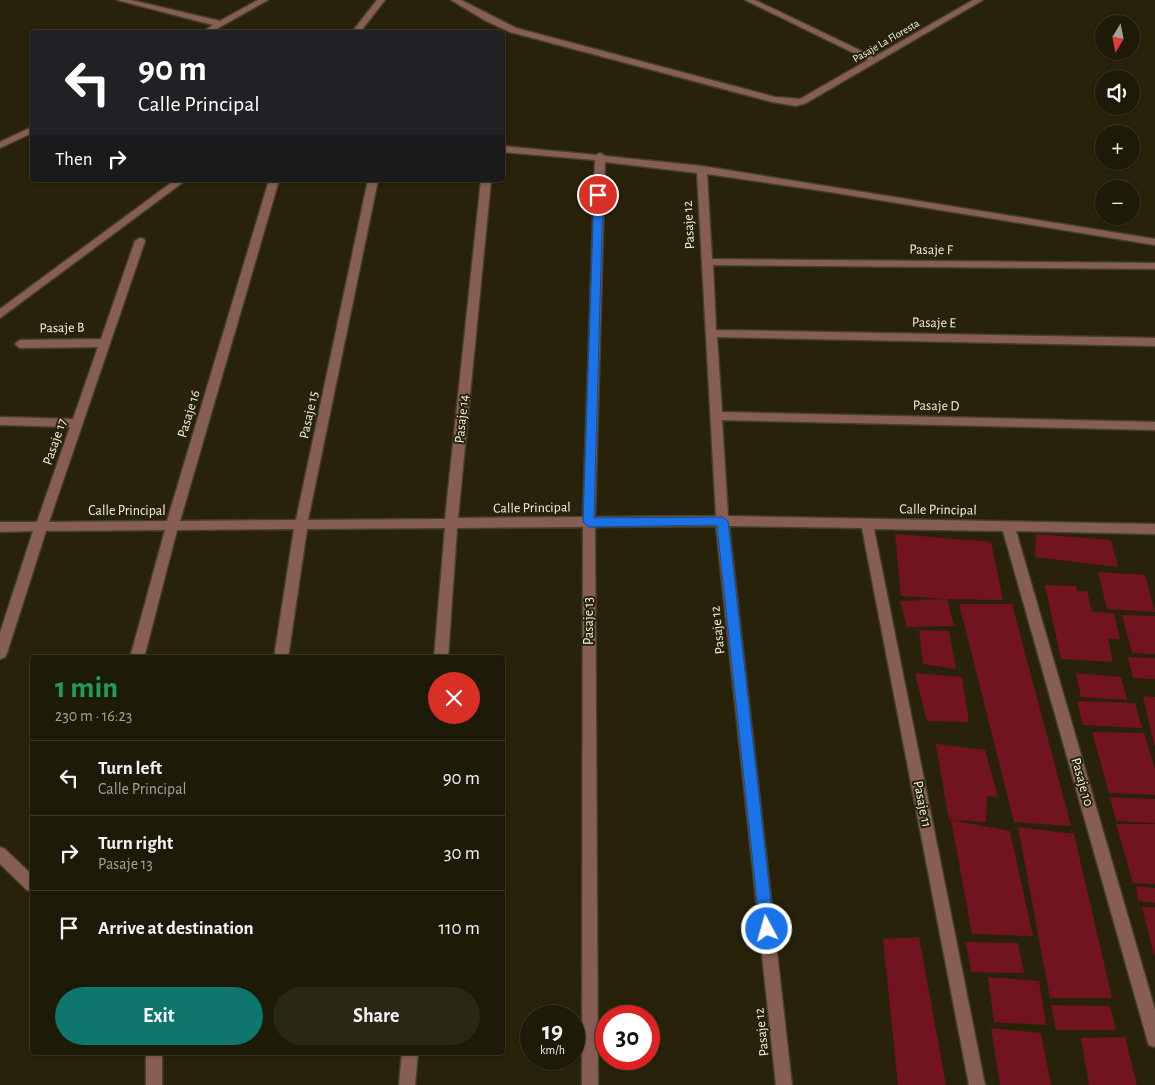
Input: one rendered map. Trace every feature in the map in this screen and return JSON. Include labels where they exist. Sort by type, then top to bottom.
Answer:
[{"type":"street","points":[[121,0],[221,24]]},
{"type":"street","points":[[210,30],[264,0]]},
{"type":"street","points":[[358,30],[381,0]]},
{"type":"street","name":"Pasaje La Floresta","points":[[454,0],[514,30],[775,100],[791,102],[804,101],[979,0]]},
{"type":"street","points":[[749,0],[874,60]]},
{"type":"street","points":[[0,145],[30,131]]},
{"type":"street","points":[[505,149],[600,156],[702,169],[1155,242]]},
{"type":"street","name":"Pasaje 13","points":[[590,1085],[589,522],[600,156]]},
{"type":"street","name":"Pasaje 12","points":[[702,169],[722,521],[784,1085]]},
{"type":"street","points":[[0,314],[178,182]]},
{"type":"street","name":"Pasaje 16","points":[[138,655],[172,526],[273,182]]},
{"type":"street","name":"Pasaje 15","points":[[281,655],[301,525],[373,182]]},
{"type":"street","name":"Pasaje 14","points":[[441,655],[452,524],[486,182]]},
{"type":"street","name":"Pasaje 17","points":[[0,653],[41,527],[140,241]]},
{"type":"street","name":"Pasaje F","points":[[707,262],[1155,266]]},
{"type":"street","name":"Pasaje E","points":[[712,333],[1155,342]]},
{"type":"street","name":"Pasaje B","points":[[20,344],[105,342]]},
{"type":"street","name":"Pasaje D","points":[[716,416],[1155,426]]},
{"type":"street","points":[[0,421],[77,423]]},
{"type":"street","name":"Calle Principal","points":[[0,527],[722,521],[1008,526],[1154,532]]},
{"type":"street","name":"Pasaje 11","points":[[867,524],[977,1085]]},
{"type":"street","name":"Pasaje 10","points":[[1008,526],[1155,1038]]},
{"type":"street","points":[[0,854],[30,883]]},
{"type":"street","points":[[154,1055],[154,1085]]},
{"type":"street","points":[[407,1085],[410,1055]]},
{"type":"building","points":[[895,534],[991,542],[1003,600],[901,596]]},
{"type":"building","points":[[1036,534],[1111,540],[1118,567],[1035,557]]},
{"type":"building","points":[[1098,572],[1145,575],[1155,612],[1107,609]]},
{"type":"building","points":[[1045,585],[1076,586],[1077,591],[1087,591],[1092,612],[1114,613],[1120,639],[1108,638],[1113,662],[1061,659]]},
{"type":"building","points":[[947,599],[954,626],[907,627],[900,601]]},
{"type":"building","points":[[959,604],[1012,604],[1071,826],[1014,822]]},
{"type":"building","points":[[1122,615],[1155,616],[1155,654],[1132,653]]},
{"type":"building","points":[[919,630],[949,631],[956,669],[923,664]]},
{"type":"building","points":[[1128,657],[1155,658],[1155,679],[1133,678]]},
{"type":"building","points":[[915,673],[962,677],[969,722],[927,721]]},
{"type":"building","points":[[1076,673],[1121,677],[1127,700],[1081,697]]},
{"type":"building","points":[[1143,696],[1155,697],[1155,745],[1154,745]]},
{"type":"building","points":[[1077,701],[1135,703],[1142,728],[1083,725]]},
{"type":"building","points":[[1092,732],[1144,733],[1155,769],[1155,795],[1109,793]]},
{"type":"building","points":[[936,744],[985,750],[998,797],[987,796],[986,822],[949,820]]},
{"type":"building","points":[[1110,797],[1155,799],[1155,823],[1116,821]]},
{"type":"building","points":[[951,820],[1010,831],[1033,936],[972,934]]},
{"type":"building","points":[[1116,824],[1155,824],[1155,884],[1133,883]]},
{"type":"building","points":[[1018,827],[1074,834],[1112,998],[1050,998]]},
{"type":"building","points":[[1136,886],[1155,888],[1155,903],[1138,901]]},
{"type":"building","points":[[1142,907],[1155,907],[1154,955]]},
{"type":"building","points":[[919,937],[946,1085],[898,1085],[883,939]]},
{"type":"building","points":[[966,942],[1018,943],[1024,973],[971,972]]},
{"type":"building","points":[[988,977],[1039,981],[1046,1025],[994,1022]]},
{"type":"building","points":[[1051,1005],[1110,1006],[1116,1030],[1056,1030]]},
{"type":"building","points":[[991,1028],[1041,1033],[1051,1085],[1000,1085]]},
{"type":"building","points":[[1125,1037],[1137,1085],[1089,1085],[1081,1038]]},
{"type":"route","points":[[598,195],[589,522],[722,521],[767,929]]}]
